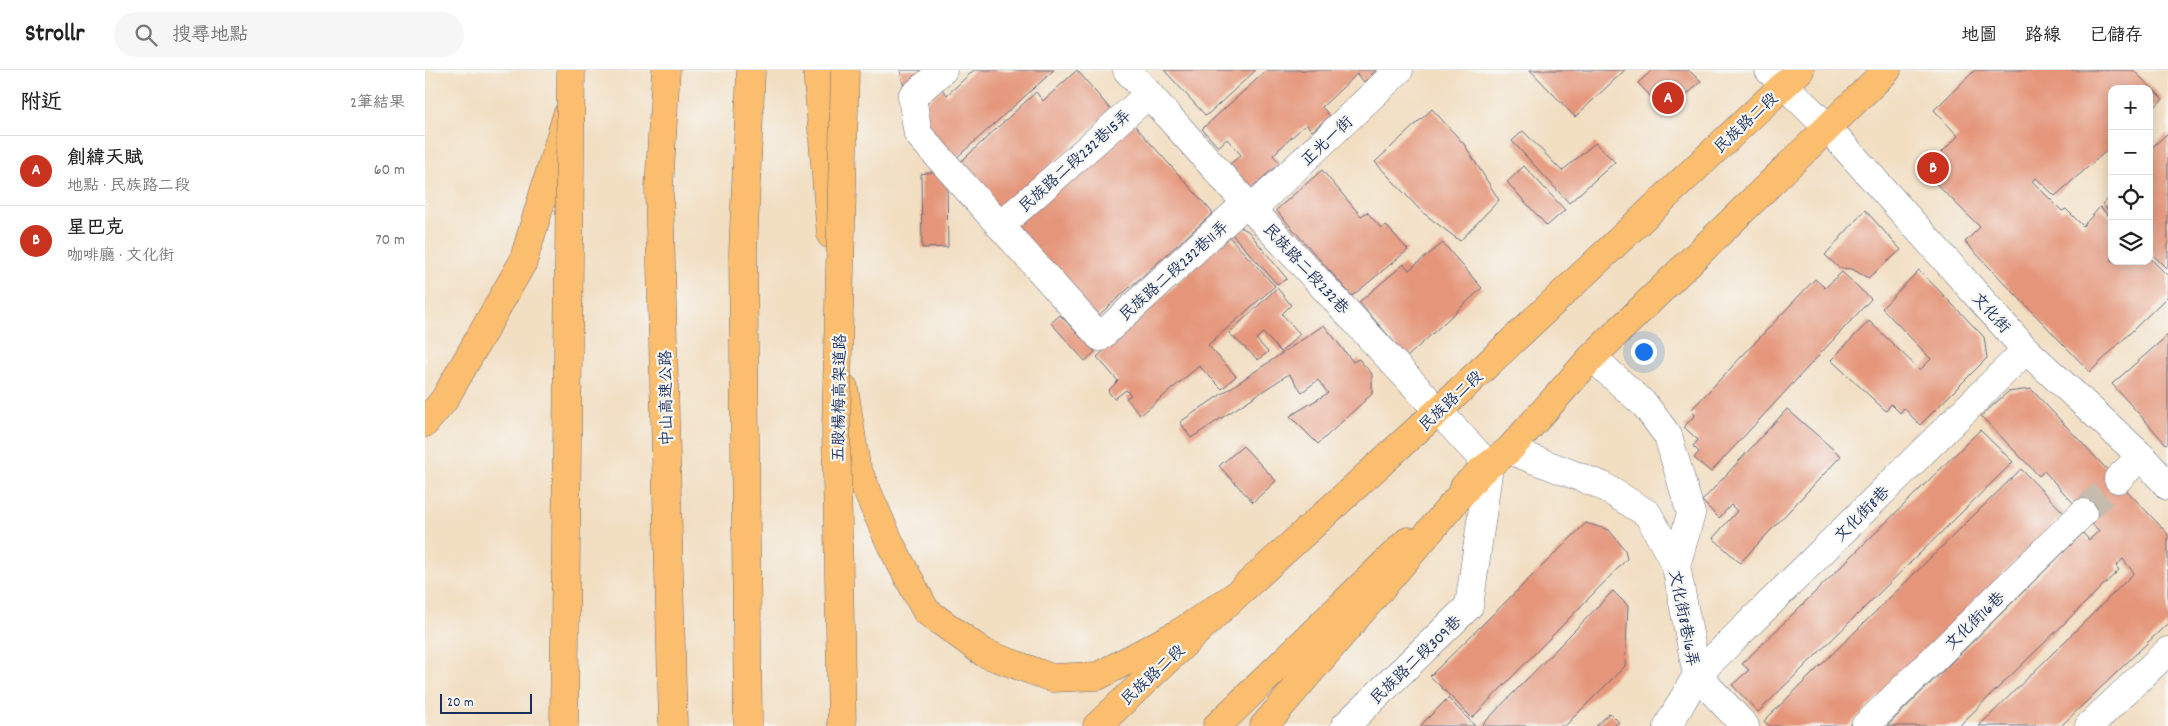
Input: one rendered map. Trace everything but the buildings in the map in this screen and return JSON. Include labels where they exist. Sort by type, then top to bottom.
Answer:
[{"type":"main road","points":[[564,726],[571,70]]},
{"type":"main road","points":[[425,423],[444,400],[523,262],[580,70]]},
{"type":"main road","name":"中山高速公路","points":[[667,70],[659,188],[673,726]]},
{"type":"main road","points":[[748,726],[743,252],[751,70]]},
{"type":"main road","points":[[817,70],[843,379],[851,726]]},
{"type":"main road","name":"五股楊梅高架道路","points":[[842,726],[836,429],[845,70]]},
{"type":"main road","points":[[1264,726],[1493,462],[1592,358],[1887,70]]},
{"type":"main road","name":"民族路二段","points":[[1097,726],[1235,596],[1439,410],[1784,75]]},
{"type":"main road","points":[[843,379],[856,466],[891,545],[926,611],[984,653],[1052,678],[1098,676],[1179,632],[1235,596]]},
{"type":"main road","points":[[1217,726],[1493,462]]},
{"type":"street","points":[[943,70],[913,97],[918,134],[999,226]]},
{"type":"street","name":"民族路二段232巷","points":[[1127,70],[1249,206],[1439,410],[1493,462]]},
{"type":"street","name":"正光一街","points":[[1249,206],[1399,70]]},
{"type":"street","name":"文化街","points":[[1784,75],[1827,127],[2026,350],[2141,456],[2168,486]]},
{"type":"street","name":"民族路二段232巷15弄","points":[[999,226],[1149,94]]},
{"type":"street","name":"民族路二段232巷11弄","points":[[999,226],[1100,337],[1249,206]]},
{"type":"street","name":"文化街8巷","points":[[1697,676],[2026,350]]},
{"type":"street","points":[[1592,358],[1645,406],[1668,436],[1691,514],[1676,566]]},
{"type":"street","points":[[2118,479],[2141,456]]},
{"type":"street","name":"文化街8巷16弄","points":[[1493,462],[1601,485],[1648,514],[1676,566],[1697,676],[1668,726]]},
{"type":"street","name":"民族路二段309巷","points":[[1345,726],[1469,606],[1493,462]]},
{"type":"street","name":"文化街16巷","points":[[1865,726],[2083,513]]},
{"type":"street","points":[[2089,726],[2168,651]]},
{"type":"street","points":[[1697,676],[1745,726]]},
{"type":"tunnel","points":[[2083,513],[2118,479]]},
{"type":"place","name":"創緯天賦","points":[[1668,98]]},
{"type":"place","name":"星巴克","points":[[1933,168]]}]
